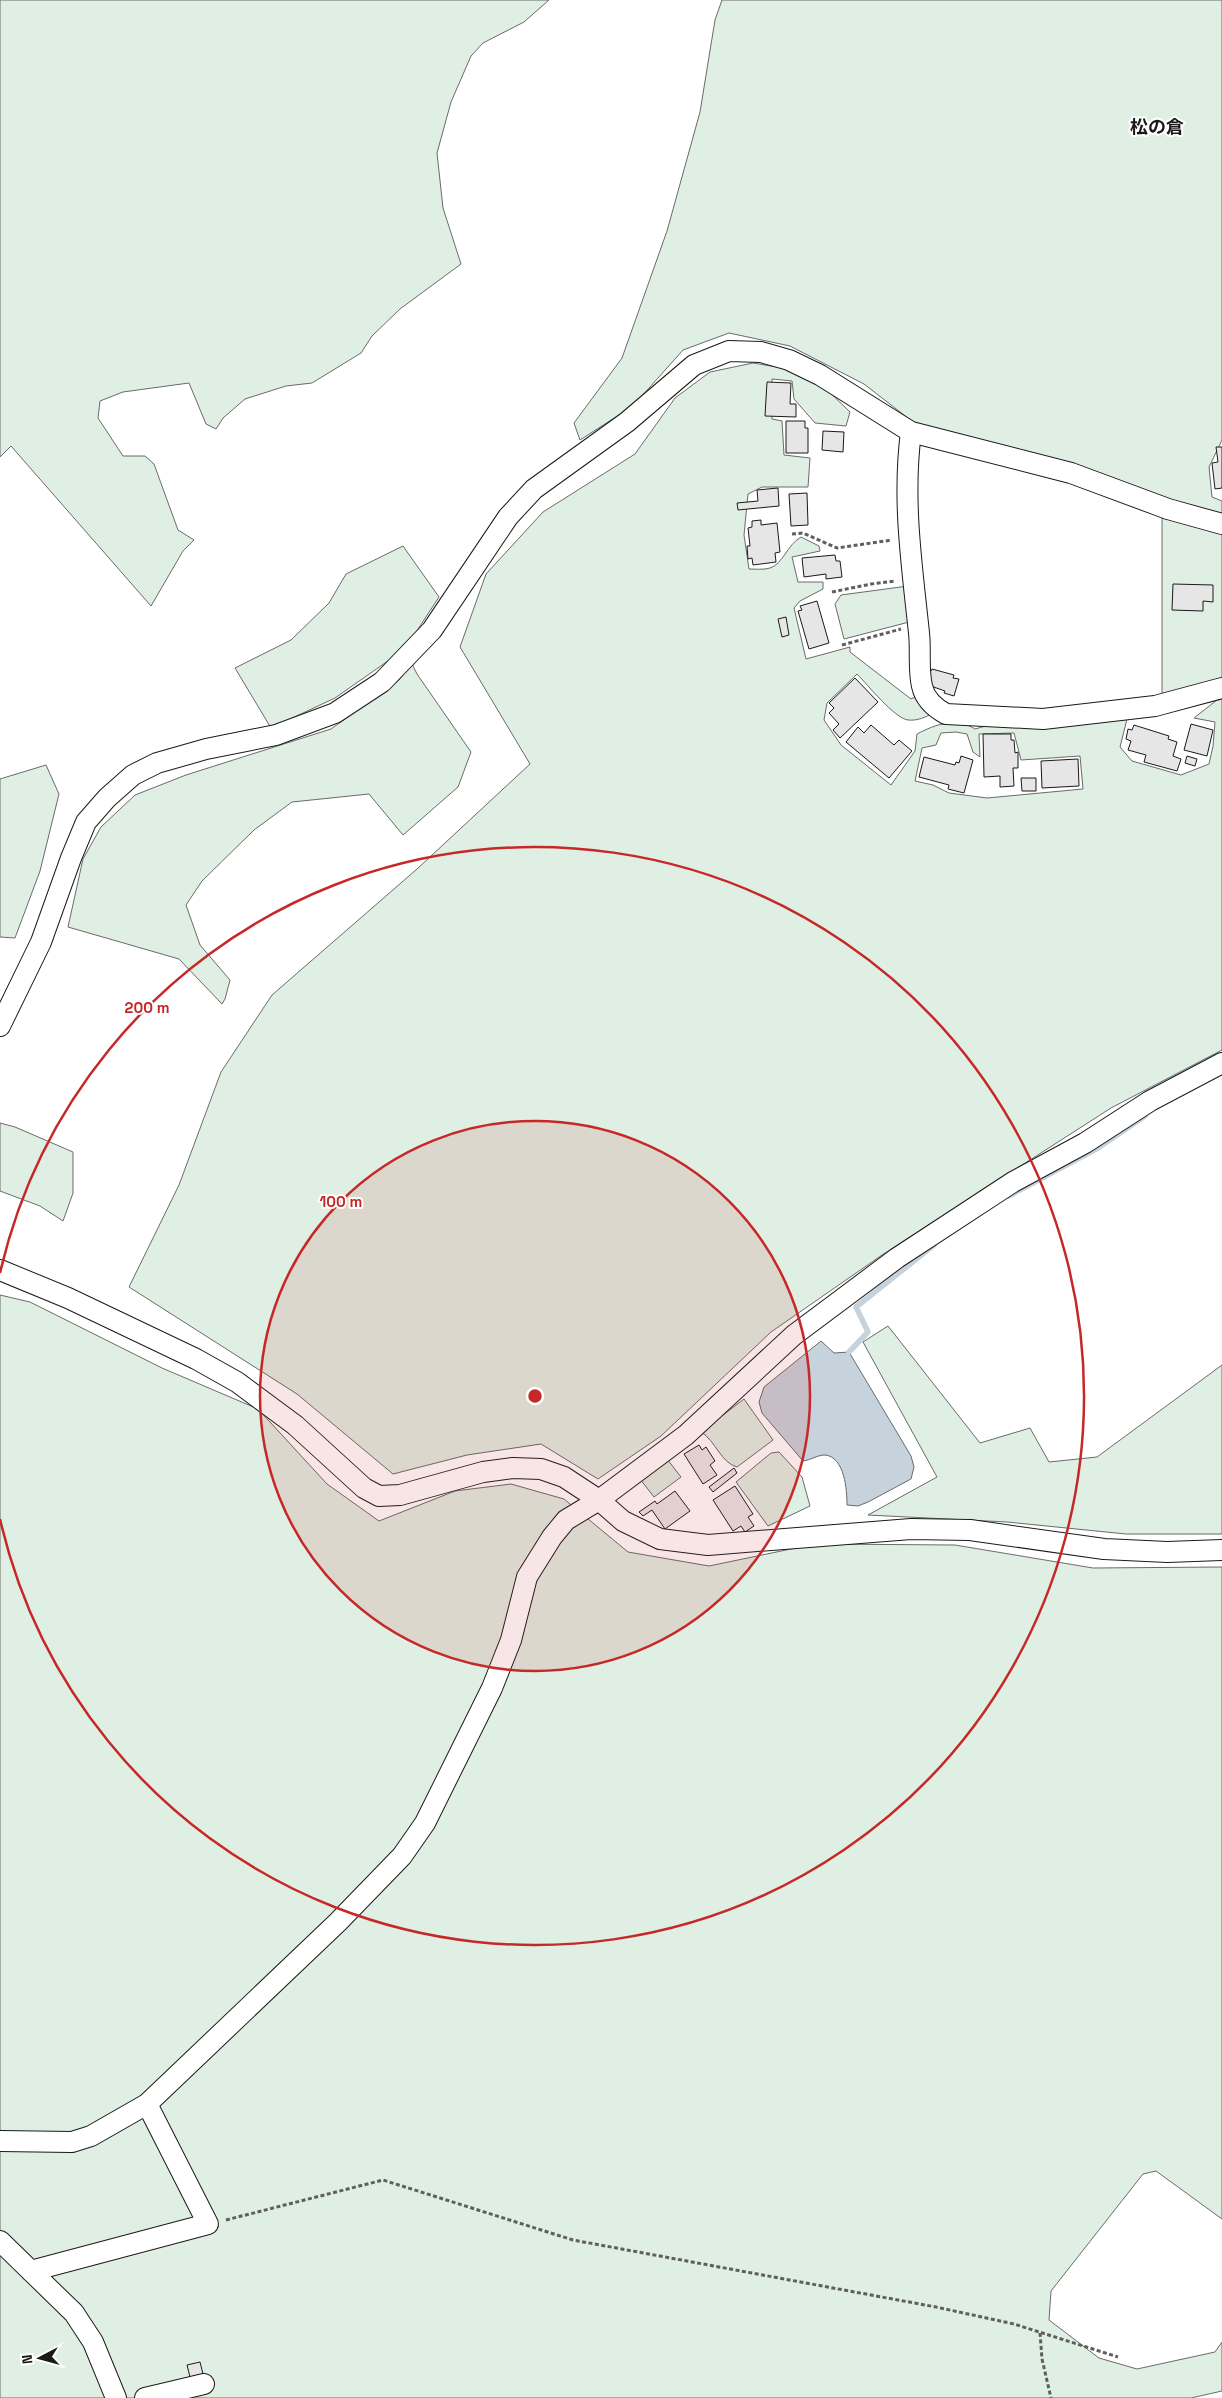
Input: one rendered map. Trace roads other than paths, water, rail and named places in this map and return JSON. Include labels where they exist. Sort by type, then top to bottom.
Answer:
[{"type":"street","points":[[0,1026],[41,942],[70,858],[86,822],[107,798],[134,775],[157,763],[206,749],[276,735],[335,713],[382,682],[432,630],[508,517],[534,489],[628,422],[694,365],[729,351],[761,352],[789,360],[820,375],[911,432],[1071,474],[1168,509],[1222,524]]},
{"type":"street","points":[[911,432],[906,501],[922,686],[934,707],[946,714],[1043,719],[1155,706],[1222,688]]},
{"type":"street","points":[[0,2140],[72,2142],[90,2136],[147,2104],[338,1922],[402,1856],[425,1823],[492,1688],[511,1640],[527,1577],[552,1537],[566,1520],[600,1500],[686,1436],[794,1335],[897,1258],[1013,1182],[1086,1143],[1150,1100],[1222,1063]]},
{"type":"street","points":[[0,1270],[68,1298],[237,1382],[295,1425],[364,1488],[379,1496],[400,1495],[484,1472],[513,1468],[541,1469],[564,1477],[600,1500],[624,1521],[660,1539],[708,1545],[911,1529],[970,1530],[1104,1549],[1167,1552],[1222,1550]]},
{"type":"street","points":[[31,2271],[208,2224],[147,2104]]},
{"type":"street","points":[[0,2241],[74,2313],[94,2342],[116,2398]]},
{"type":"street","points":[[145,2398],[204,2384]]},
{"type":"waterway","points":[[1009,1196],[1098,1148],[1145,1116]]},
{"type":"waterway","points":[[849,1352],[868,1332],[856,1307],[934,1245]]},
{"type":"district","name":"松の倉","points":[[1157,126]]}]
